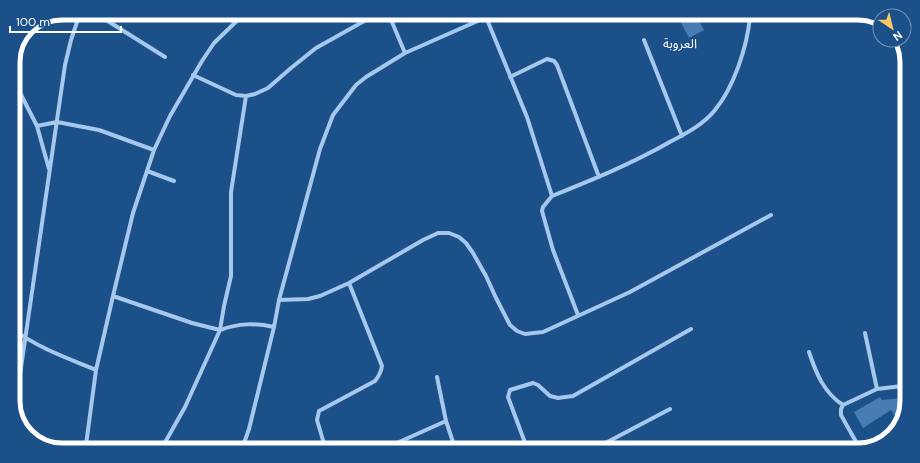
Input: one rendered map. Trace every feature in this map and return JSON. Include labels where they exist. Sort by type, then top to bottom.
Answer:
[{"type":"street","points":[[20,374],[68,52],[77,20]]},
{"type":"street","points":[[106,20],[165,57]]},
{"type":"street","points":[[86,443],[96,370],[113,296],[133,214],[154,150],[193,75],[214,43],[238,20]]},
{"type":"street","points":[[193,75],[232,94],[246,96],[262,92],[316,48],[366,20]]},
{"type":"street","points":[[391,20],[405,54]]},
{"type":"street","points":[[244,443],[249,430],[279,300],[320,149],[333,115],[356,85],[366,77],[405,54],[479,20]]},
{"type":"street","points":[[489,20],[510,77],[527,117],[552,196]]},
{"type":"street","points":[[578,315],[553,250],[542,211],[543,207],[552,196],[646,156],[682,136],[703,122],[715,110],[725,95],[735,75],[744,50],[750,20]]},
{"type":"street","points":[[644,40],[682,136]]},
{"type":"street","points":[[510,77],[547,59],[554,61],[599,177]]},
{"type":"street","points":[[20,93],[37,126],[50,173]]},
{"type":"street","points":[[165,443],[185,407],[220,330],[224,306],[232,276],[231,192],[246,96]]},
{"type":"street","points":[[37,126],[57,122],[111,134],[154,150]]},
{"type":"street","points":[[147,171],[174,181]]},
{"type":"street","points":[[279,300],[308,299],[320,296],[349,283],[423,240],[438,233],[449,233],[459,237],[466,243],[486,276],[510,325],[525,334],[543,332],[630,292],[771,215]]},
{"type":"street","points":[[324,443],[317,420],[319,411],[374,381],[380,375],[382,366],[349,283]]},
{"type":"street","points":[[113,296],[192,323],[220,330],[240,324],[257,324],[274,327]]},
{"type":"street","points":[[525,443],[508,397],[510,390],[533,383],[538,385],[550,396],[558,398],[573,396],[691,329]]},
{"type":"street","points":[[865,333],[877,389]]},
{"type":"street","points":[[20,334],[60,356],[96,370]]},
{"type":"street","points":[[809,352],[816,372],[823,385],[830,395],[843,406]]},
{"type":"street","points":[[437,377],[446,421],[453,443]]},
{"type":"street","points":[[856,443],[840,415],[843,406],[877,389],[900,386]]},
{"type":"street","points":[[605,443],[670,409]]},
{"type":"street","points":[[397,443],[446,421]]},
{"type":"building","points":[[680,20],[699,20],[704,30],[689,38]]},
{"type":"building","points":[[880,397],[882,400],[900,398],[899,412],[896,419],[891,410],[863,428],[854,412]]},
{"type":"district","name":"العروبة","points":[[680,43]]}]
